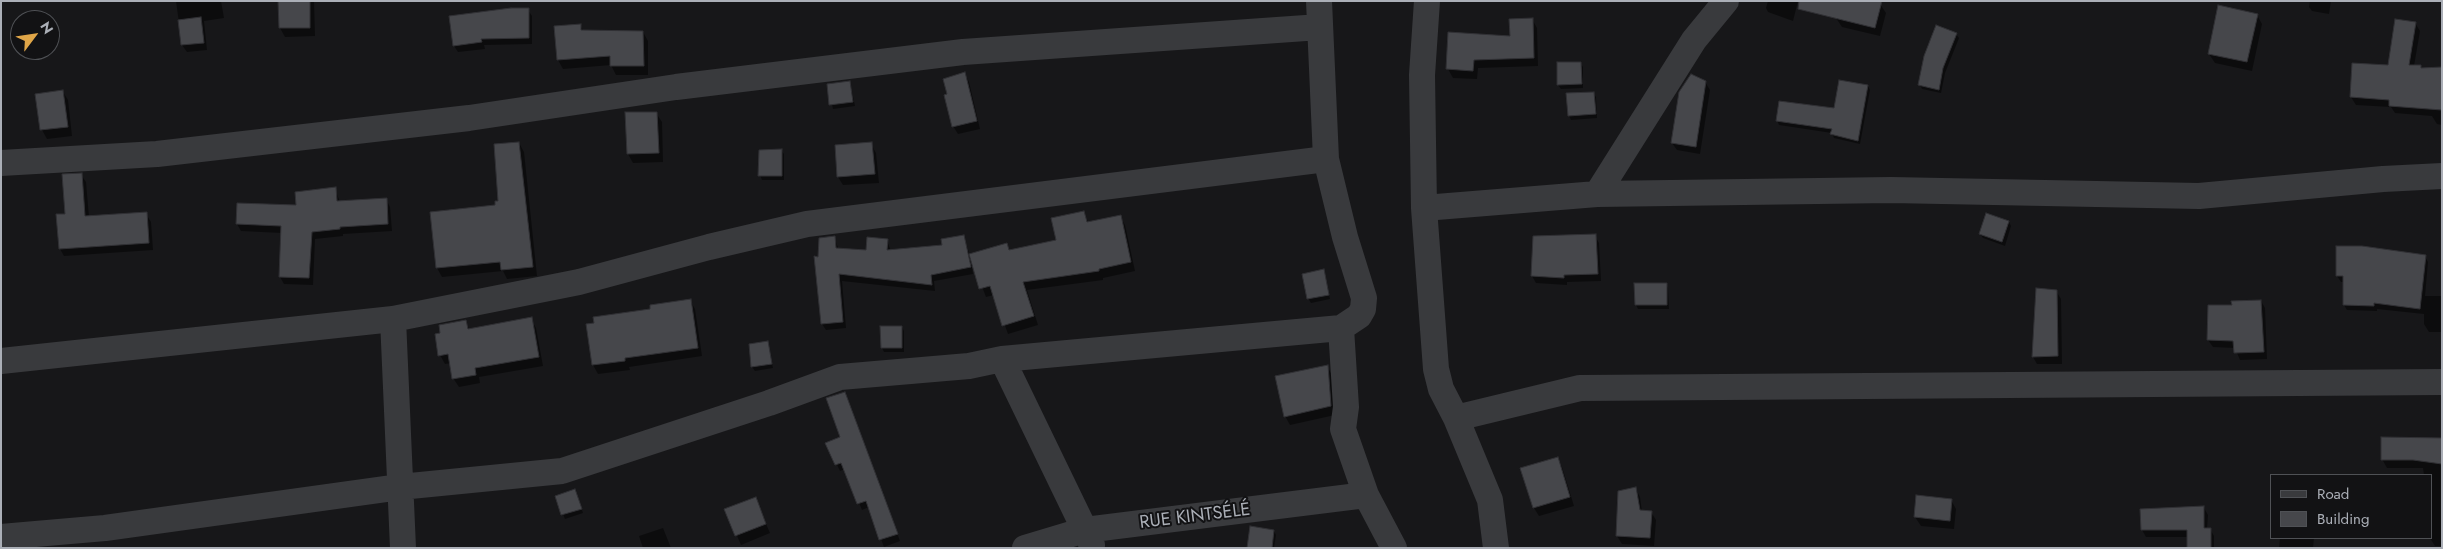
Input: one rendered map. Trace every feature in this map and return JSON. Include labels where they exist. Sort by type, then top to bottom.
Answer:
[{"type":"street","points":[[1,537],[105,528],[400,487],[562,471],[769,403],[840,377],[969,366],[1002,359],[1341,328],[1359,316],[1363,309],[1364,298],[1345,237],[1326,159],[1319,1]]},
{"type":"street","points":[[1427,1],[1422,75],[1424,208],[1436,369],[1441,389],[1456,418],[1490,500],[1496,548]]},
{"type":"street","points":[[1597,194],[1694,40],[1726,1]]},
{"type":"street","points":[[1,163],[158,154],[469,118],[676,87],[964,52],[1320,27]]},
{"type":"street","points":[[1,360],[393,319],[579,282],[806,224],[1326,159]]},
{"type":"street","points":[[1424,208],[1597,194],[1891,190],[2199,196],[2383,179],[2442,176]]},
{"type":"street","points":[[393,319],[403,548]]},
{"type":"street","points":[[1341,328],[1346,407],[1343,429],[1366,495],[1394,548]]},
{"type":"street","points":[[1002,359],[1090,539]]},
{"type":"street","points":[[1456,418],[1580,388],[2442,382]]},
{"type":"street","name":"RUE KINTSÉLÉ","points":[[1025,548],[1366,495]]},
{"type":"building","points":[[278,1],[310,1],[310,28],[279,28]]},
{"type":"building","points":[[1799,1],[1882,1],[1875,28],[1798,9]]},
{"type":"building","points":[[2218,5],[2258,14],[2247,62],[2208,54]]},
{"type":"building","points":[[511,8],[529,8],[529,38],[481,39],[482,42],[453,46],[449,16]]},
{"type":"building","points":[[201,17],[204,43],[181,45],[178,20]]},
{"type":"building","points":[[1533,18],[1534,58],[1474,60],[1473,71],[1446,69],[1448,32],[1510,36],[1509,19]]},
{"type":"building","points":[[2395,19],[2416,22],[2409,65],[2421,65],[2421,68],[2442,67],[2442,110],[2389,106],[2389,100],[2350,97],[2352,63],[2388,65]]},
{"type":"building","points":[[581,24],[581,30],[643,31],[644,66],[610,66],[610,56],[557,60],[554,26]]},
{"type":"building","points":[[1936,25],[1957,33],[1943,68],[1939,90],[1918,85],[1924,56]]},
{"type":"building","points":[[1557,62],[1581,62],[1582,84],[1557,85]]},
{"type":"building","points":[[965,72],[977,121],[952,127],[944,95],[947,94],[943,79]]},
{"type":"building","points":[[1691,74],[1706,81],[1696,147],[1671,143],[1679,92]]},
{"type":"building","points":[[1839,80],[1868,85],[1858,141],[1830,134],[1832,129],[1776,121],[1779,101],[1834,108]]},
{"type":"building","points":[[850,81],[853,102],[829,105],[827,84]]},
{"type":"building","points":[[63,90],[68,127],[40,130],[35,94]]},
{"type":"building","points":[[1594,92],[1596,114],[1568,116],[1566,93]]},
{"type":"building","points":[[625,112],[657,112],[659,153],[627,154]]},
{"type":"building","points":[[519,142],[533,267],[501,270],[500,262],[436,268],[430,212],[495,205],[495,201],[498,201],[494,144]]},
{"type":"building","points":[[872,142],[875,174],[837,177],[835,145]]},
{"type":"building","points":[[782,149],[782,176],[758,176],[759,150]]},
{"type":"building","points":[[82,173],[85,216],[147,212],[149,243],[59,249],[56,214],[65,214],[62,174]]},
{"type":"building","points":[[336,187],[337,201],[387,198],[388,224],[340,227],[340,229],[312,232],[309,278],[279,277],[281,226],[236,224],[237,203],[296,205],[295,192]]},
{"type":"building","points":[[1084,211],[1087,222],[1121,215],[1131,262],[1099,269],[1099,271],[1023,282],[1034,316],[1002,326],[990,286],[979,289],[969,254],[1007,243],[1009,250],[1056,240],[1051,218]]},
{"type":"building","points":[[1986,213],[2009,221],[2002,242],[1979,234]]},
{"type":"building","points":[[1596,234],[1598,274],[1564,275],[1564,278],[1531,276],[1533,236]]},
{"type":"building","points":[[964,235],[971,267],[931,275],[932,285],[839,274],[843,322],[821,324],[814,256],[818,257],[819,238],[835,236],[836,248],[866,250],[867,237],[888,239],[887,250],[942,245],[941,239]]},
{"type":"building","points":[[2336,246],[2362,246],[2426,255],[2420,309],[2374,303],[2374,306],[2343,305],[2343,276],[2336,276]]},
{"type":"building","points":[[1324,269],[1329,295],[1307,299],[1302,274]]},
{"type":"building","points":[[1634,283],[1667,283],[1667,305],[1635,305]]},
{"type":"building","points":[[2036,288],[2057,290],[2058,356],[2032,357]]},
{"type":"building","points":[[691,299],[698,348],[625,358],[625,361],[592,365],[586,324],[594,323],[593,317],[650,309],[650,305]]},
{"type":"building","points":[[2261,300],[2264,352],[2234,353],[2233,341],[2207,340],[2208,305],[2232,305],[2231,301]]},
{"type":"building","points":[[532,317],[539,357],[475,368],[476,375],[452,379],[448,354],[438,356],[435,334],[440,333],[439,325],[466,320],[468,329]]},
{"type":"building","points":[[880,326],[902,326],[902,348],[881,348]]},
{"type":"building","points":[[768,341],[772,364],[751,367],[749,344]]},
{"type":"building","points":[[1328,365],[1331,406],[1284,417],[1275,376]]},
{"type":"building","points":[[845,392],[898,534],[879,540],[866,501],[857,504],[841,463],[835,465],[825,443],[840,437],[826,398]]},
{"type":"building","points":[[2381,437],[2442,438],[2442,464],[2413,460],[2381,460]]},
{"type":"building","points":[[1558,457],[1570,497],[1533,508],[1520,468]]},
{"type":"building","points":[[1636,487],[1640,510],[1652,511],[1650,538],[1616,536],[1618,491]]},
{"type":"building","points":[[575,489],[582,509],[561,515],[555,496]]},
{"type":"building","points":[[1916,495],[1952,499],[1950,521],[1914,517]]},
{"type":"building","points":[[756,497],[766,524],[735,536],[724,509]]},
{"type":"building","points":[[2204,506],[2204,528],[2211,528],[2211,548],[2187,548],[2187,530],[2141,530],[2140,509]]},
{"type":"building","points":[[1250,526],[1274,530],[1272,548],[1247,548]]}]
